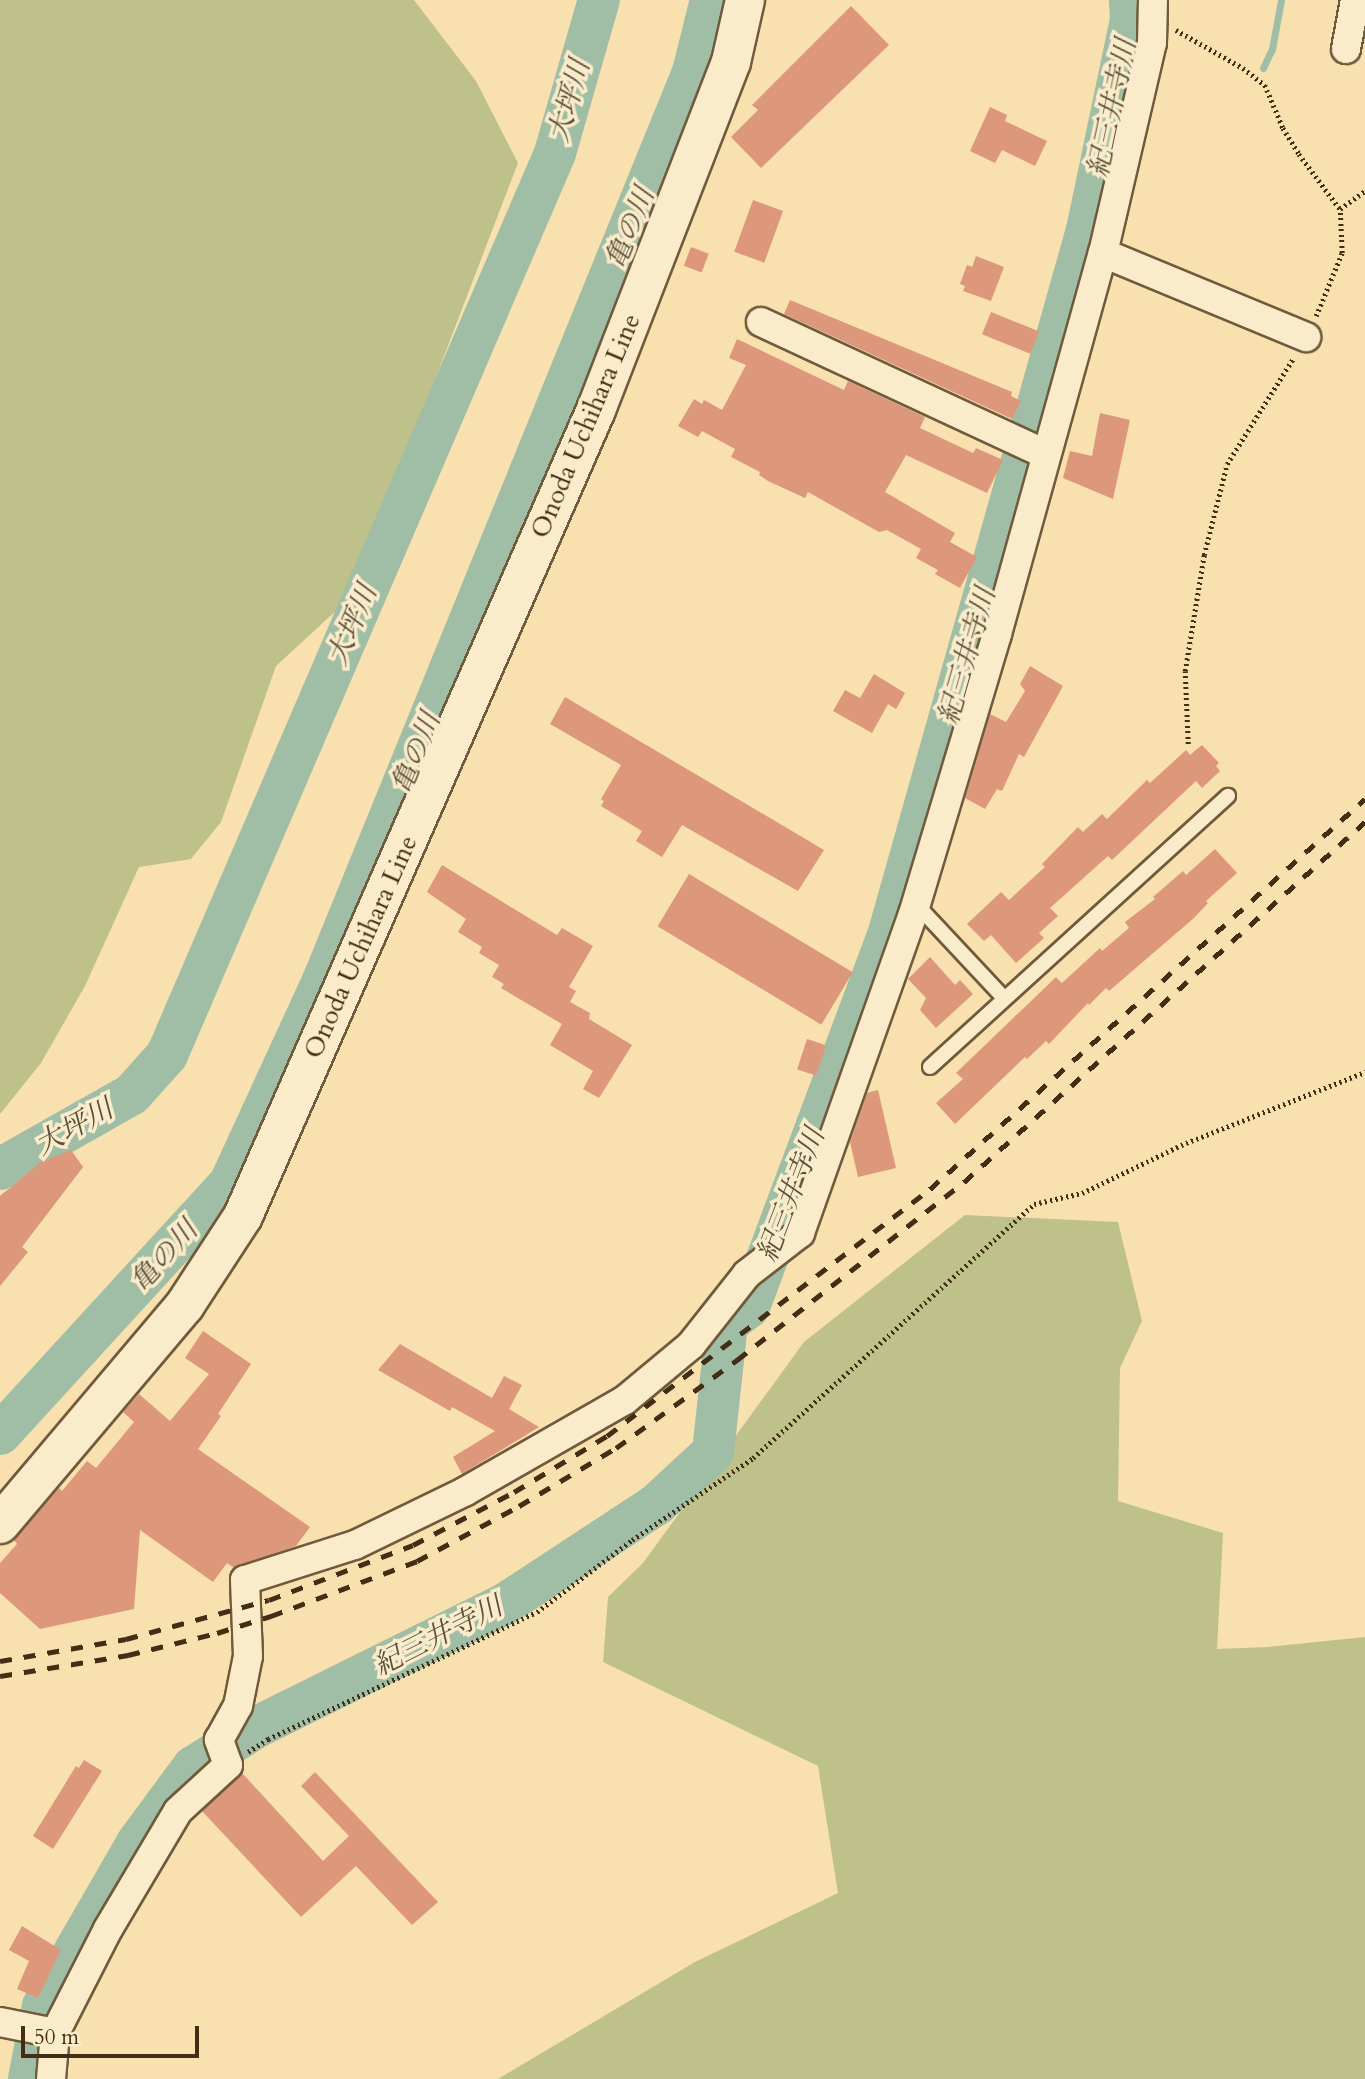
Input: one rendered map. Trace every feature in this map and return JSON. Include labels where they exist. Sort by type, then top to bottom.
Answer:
[{"type":"main road","name":"Onoda Uchihara Line","points":[[0,1524],[185,1305],[243,1216],[596,410],[731,62],[745,0]]},
{"type":"street","points":[[1346,49],[1355,0]]},
{"type":"street","points":[[51,2079],[55,2033],[108,1929],[178,1811],[224,1753],[238,1706],[248,1656],[245,1580],[355,1545],[467,1491],[625,1400],[691,1345],[747,1273],[785,1247],[800,1233],[916,904],[997,634],[1032,448],[1102,253],[1152,43],[1153,8]]},
{"type":"street","points":[[1102,253],[1306,337]]},
{"type":"street","points":[[761,321],[1032,448]]},
{"type":"street","points":[[0,2022],[55,2033]]},
{"type":"lane","points":[[930,1067],[1228,796]]},
{"type":"lane","points":[[916,904],[1004,998]]},
{"type":"path","points":[[1153,8],[1265,85],[1283,128],[1340,209],[1342,253],[1333,280],[1306,337],[1227,464],[1204,555],[1185,671],[1188,744]]},
{"type":"path","points":[[1340,209],[1365,191]]},
{"type":"path","points":[[224,1753],[268,1739],[537,1612],[753,1458],[1034,1204],[1082,1193],[1186,1143],[1365,1072]]},
{"type":"green space","points":[[0,0],[414,0],[476,81],[518,163],[352,596],[276,666],[221,822],[191,859],[139,867],[85,986],[41,1063],[0,1114]]},
{"type":"green space","points":[[965,1215],[1118,1222],[1142,1321],[1120,1368],[1118,1501],[1223,1533],[1217,1649],[1268,1647],[1365,1637],[1365,2079],[498,2079],[695,1962],[838,1893],[818,1766],[603,1662],[608,1597],[643,1563],[804,1342]]},
{"type":"building","points":[[851,6],[889,45],[761,168],[731,137],[758,110],[752,105]]},
{"type":"building","points":[[990,107],[1007,115],[1005,121],[1047,141],[1035,166],[1002,150],[995,163],[970,151]]},
{"type":"building","points":[[753,200],[783,211],[764,263],[734,252]]},
{"type":"building","points":[[691,247],[709,254],[702,272],[684,266]]},
{"type":"building","points":[[976,256],[1004,267],[991,301],[963,291],[965,286],[960,284],[967,265],[972,267]]},
{"type":"building","points":[[790,300],[1012,392],[1011,396],[1021,401],[1012,419],[784,314]]},
{"type":"building","points":[[991,312],[1039,331],[1030,354],[982,334]]},
{"type":"building","points":[[737,339],[844,390],[848,381],[925,417],[920,428],[973,453],[976,448],[1003,460],[987,493],[906,455],[885,492],[955,533],[950,542],[977,557],[960,588],[935,574],[938,570],[916,558],[921,549],[887,530],[879,532],[808,492],[805,498],[768,481],[759,475],[760,472],[731,457],[735,449],[702,431],[698,437],[678,426],[694,399],[702,404],[704,400],[722,410],[746,365],[729,358]]},
{"type":"building","points":[[1100,413],[1130,420],[1113,499],[1063,478],[1070,451],[1092,456]]},
{"type":"building","points":[[1030,666],[1063,686],[1024,757],[1019,754],[1002,791],[997,789],[985,809],[965,798],[990,714],[1006,722],[1025,691],[1020,684]]},
{"type":"building","points":[[874,674],[905,693],[896,709],[888,704],[872,733],[833,711],[845,690],[860,698]]},
{"type":"building","points":[[565,697],[824,850],[798,891],[682,825],[662,857],[636,841],[642,831],[601,806],[604,801],[601,799],[621,765],[550,724]]},
{"type":"building","points":[[1202,745],[1219,763],[1216,766],[1220,771],[1202,788],[1196,781],[1112,860],[1108,856],[1050,908],[1058,916],[1039,933],[1044,938],[1016,963],[991,935],[984,941],[967,924],[1001,892],[1009,900],[1045,867],[1042,864],[1078,827],[1083,832],[1102,814],[1107,819],[1147,780],[1150,783],[1186,750],[1190,755]]},
{"type":"building","points":[[1215,849],[1237,873],[1206,901],[1208,903],[1194,918],[1109,991],[1106,988],[1089,1005],[1088,1003],[1049,1044],[1046,1041],[1027,1059],[1025,1057],[955,1124],[936,1103],[963,1079],[956,1073],[1056,977],[1062,983],[1100,948],[1102,951],[1129,928],[1125,922],[1155,899],[1153,897],[1183,871],[1186,875]]},
{"type":"building","points":[[442,865],[557,935],[562,928],[593,946],[569,987],[576,991],[570,1002],[590,1013],[589,1019],[632,1045],[599,1098],[583,1089],[593,1071],[550,1045],[562,1024],[501,988],[504,984],[492,977],[499,965],[479,953],[482,947],[458,932],[466,919],[427,892]]},
{"type":"building","points":[[689,874],[853,972],[821,1025],[658,926]]},
{"type":"building","points":[[930,957],[955,985],[960,980],[973,994],[936,1028],[920,1010],[926,998],[908,979]]},
{"type":"building","points":[[807,1039],[826,1045],[816,1076],[797,1069]]},
{"type":"building","points":[[878,1090],[896,1168],[858,1177],[850,1142],[867,1093]]},
{"type":"building","points":[[71,1150],[83,1167],[22,1247],[28,1252],[0,1286],[0,1196],[41,1162]]},
{"type":"building","points":[[203,1331],[251,1364],[198,1449],[310,1527],[296,1546],[234,1568],[227,1563],[213,1582],[140,1530],[134,1609],[40,1629],[0,1593],[0,1563],[17,1544],[14,1540],[59,1488],[62,1491],[87,1461],[96,1468],[134,1422],[123,1412],[139,1394],[170,1421],[209,1374],[185,1358]]},
{"type":"building","points":[[400,1344],[492,1398],[504,1376],[522,1385],[509,1409],[539,1427],[462,1474],[453,1457],[495,1431],[452,1407],[450,1411],[378,1370]]},
{"type":"building","points":[[84,1760],[102,1771],[53,1849],[33,1836],[76,1766],[79,1768]]},
{"type":"building","points":[[315,1772],[438,1902],[412,1925],[356,1866],[301,1917],[202,1811],[242,1773],[323,1861],[349,1836],[301,1786]]},
{"type":"building","points":[[22,1926],[61,1950],[38,1998],[17,1989],[29,1961],[9,1950]]},
{"type":"waterway","name":"大坪川","points":[[0,1169],[132,1094],[167,1055],[555,153],[599,0]]},
{"type":"waterway","name":"亀の川","points":[[0,1434],[230,1183],[323,981],[693,72],[711,0]]},
{"type":"waterway","name":"紀三井寺川","points":[[29,2079],[43,2006],[137,1843],[193,1767],[257,1727],[505,1604],[657,1504],[713,1452],[727,1324],[749,1307],[888,936],[1087,230],[1131,20],[1130,0]]},
{"type":"waterway","points":[[1263,68],[1272,49],[1281,0]]},
{"type":"railway","points":[[0,1661],[126,1639],[269,1600],[413,1545],[514,1492],[607,1436],[930,1189],[1365,799]]},
{"type":"railway","points":[[0,1676],[128,1655],[217,1633],[271,1616],[417,1561],[519,1506],[616,1448],[737,1360],[964,1182],[1365,822]]}]
